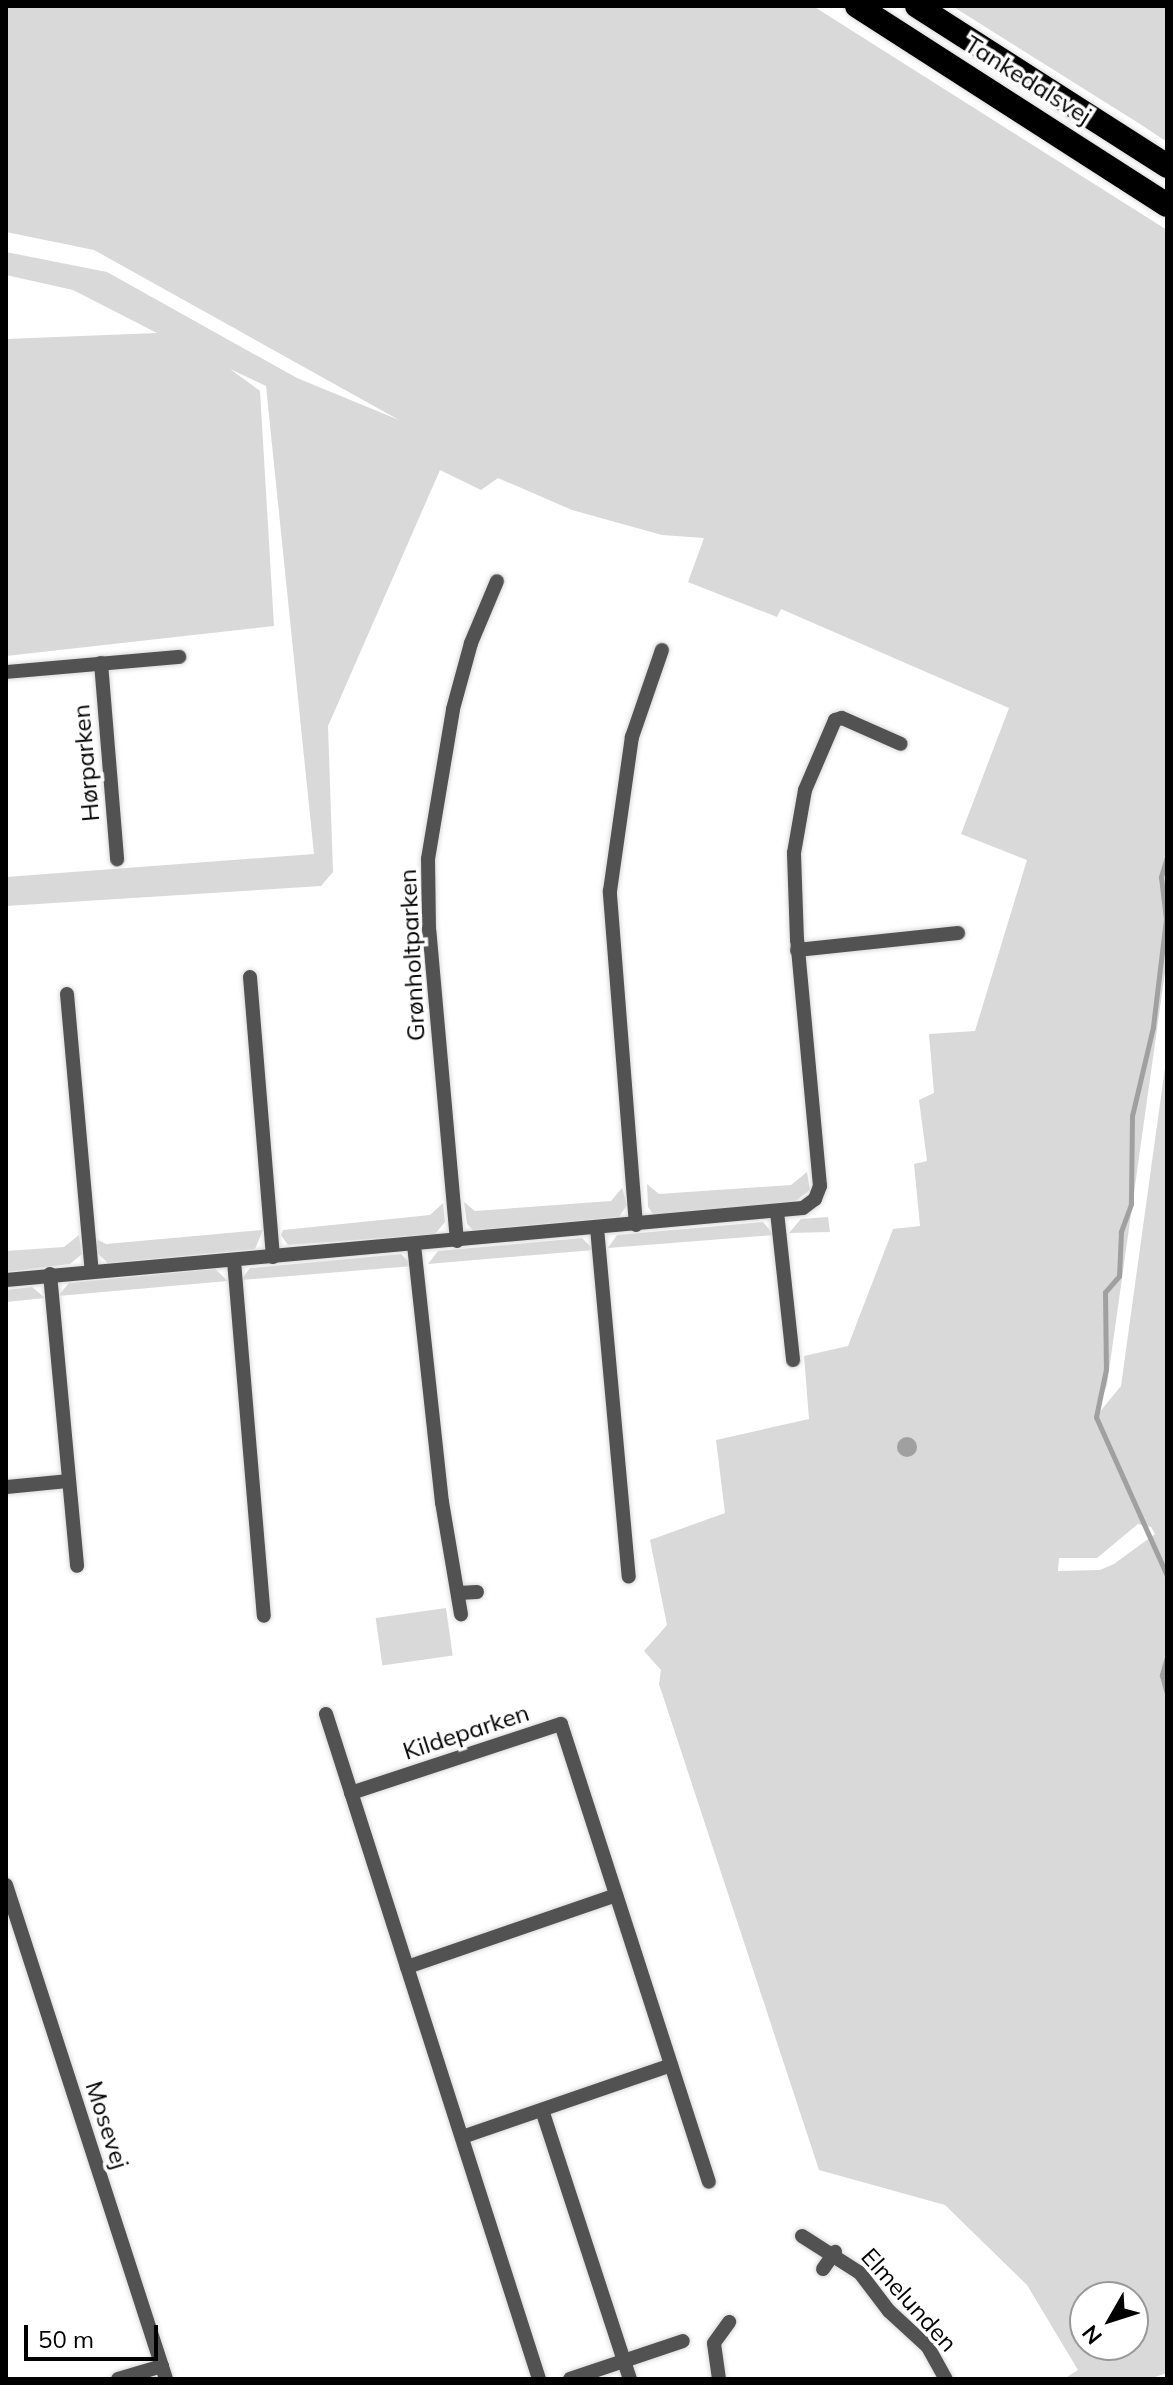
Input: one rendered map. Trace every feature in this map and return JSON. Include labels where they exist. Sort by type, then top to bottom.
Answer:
[{"type":"highway","name":"Tankedalsvej","points":[[857,6],[1167,205]]},
{"type":"highway","name":"Tankedalsvej","points":[[917,6],[1167,166]]},
{"type":"street","name":"Grønholtparken","points":[[457,1241],[429,930],[428,859],[453,709],[471,643],[497,581]]},
{"type":"street","points":[[636,1225],[610,891],[632,737],[662,650]]},
{"type":"street","points":[[6,672],[179,657]]},
{"type":"street","name":"Hørparken","points":[[101,663],[117,859]]},
{"type":"street","points":[[6,1280],[803,1208],[815,1199],[820,1186],[797,950],[794,853],[805,790],[827,730],[842,718],[901,744]]},
{"type":"street","points":[[797,950],[958,933]]},
{"type":"street","points":[[250,977],[273,1257]]},
{"type":"street","points":[[67,994],[92,1272]]},
{"type":"street","points":[[777,1212],[793,1360]]},
{"type":"street","points":[[597,1228],[629,1577]]},
{"type":"street","points":[[414,1245],[442,1502],[461,1614]]},
{"type":"street","points":[[234,1261],[264,1616]]},
{"type":"street","points":[[50,1274],[77,1566]]},
{"type":"street","points":[[6,1487],[68,1481]]},
{"type":"street","points":[[458,1593],[477,1592]]},
{"type":"street","points":[[326,1714],[539,2379]]},
{"type":"street","name":"Kildeparken","points":[[351,1793],[561,1724],[709,2182]]},
{"type":"street","name":"Mosevej","points":[[6,1885],[164,2372]]},
{"type":"street","points":[[407,1967],[616,1895]]},
{"type":"street","points":[[462,2137],[671,2065]]},
{"type":"street","points":[[542,2110],[630,2379]]},
{"type":"street","name":"Elmelunden","points":[[802,2236],[835,2252],[928,2347],[946,2379]]},
{"type":"street","name":"Elmelunden","points":[[823,2269],[835,2252]]},
{"type":"street","points":[[719,2379],[714,2343],[729,2322]]},
{"type":"street","points":[[570,2379],[683,2341]]},
{"type":"street","points":[[118,2379],[164,2372]]},
{"type":"shaded area","points":[[6,6],[813,6],[1167,230],[1167,958],[1107,1385],[1093,1420],[1121,1386],[1167,1053],[1167,2373],[1149,2379],[1064,2379],[1078,2370],[1073,2361],[1149,2361],[1149,2281],[1069,2281],[1069,2355],[1027,2285],[945,2205],[819,2170],[659,1684],[661,1670],[644,1651],[667,1625],[650,1540],[725,1513],[716,1440],[809,1419],[804,1356],[848,1346],[893,1229],[920,1226],[914,1164],[927,1161],[919,1100],[934,1093],[929,1034],[975,1031],[1027,860],[961,834],[1009,708],[781,609],[777,617],[688,582],[704,538],[662,535],[572,510],[498,478],[481,490],[440,470],[328,726],[333,872],[321,886],[6,906],[6,877],[314,854],[266,386],[230,369],[260,391],[274,626],[6,656],[6,339],[157,333],[73,290],[6,275],[6,252],[107,272],[297,378],[399,420],[94,250],[6,232]],"holes":[[[1138,1524],[1151,1527],[1155,1534],[1114,1564],[1100,1570],[1058,1571],[1059,1558],[1097,1558]]]},
{"type":"shaded area","points":[[952,6],[1167,6],[1167,142],[1140,124]]},
{"type":"shaded area","points":[[807,1172],[810,1190],[794,1202],[654,1215],[648,1207],[647,1184],[659,1194],[791,1185]]},
{"type":"shaded area","points":[[622,1188],[627,1205],[619,1217],[473,1230],[467,1224],[464,1202],[475,1211],[611,1201]]},
{"type":"shaded area","points":[[443,1203],[445,1222],[435,1234],[288,1245],[281,1235],[283,1230],[430,1215]]},
{"type":"shaded area","points":[[828,1217],[830,1232],[789,1233],[801,1219]]},
{"type":"shaded area","points":[[763,1222],[774,1235],[608,1248],[617,1235]]},
{"type":"shaded area","points":[[263,1230],[255,1249],[108,1263],[96,1252],[96,1239],[106,1244]]},
{"type":"shaded area","points":[[79,1235],[82,1254],[70,1264],[6,1272],[6,1251],[64,1247]]},
{"type":"shaded area","points":[[582,1238],[594,1250],[428,1264],[438,1251]]},
{"type":"shaded area","points":[[401,1254],[413,1266],[241,1280],[250,1268]]},
{"type":"shaded area","points":[[215,1269],[228,1281],[58,1296],[69,1283]]},
{"type":"shaded area","points":[[32,1287],[45,1298],[6,1302],[6,1290]]},
{"type":"shaded area","points":[[907,1437],[914,1440],[917,1447],[914,1454],[907,1457],[900,1454],[897,1447],[900,1440]]},
{"type":"shaded area","points":[[446,1608],[453,1656],[382,1665],[376,1618]]},
{"type":"waterway","points":[[1167,857],[1161,877],[1166,919],[1153,1027],[1132,1116],[1131,1204],[1121,1232],[1119,1276],[1105,1292],[1106,1369],[1096,1417],[1167,1576]]},
{"type":"waterway","points":[[1167,1657],[1162,1675],[1167,1694]]}]
